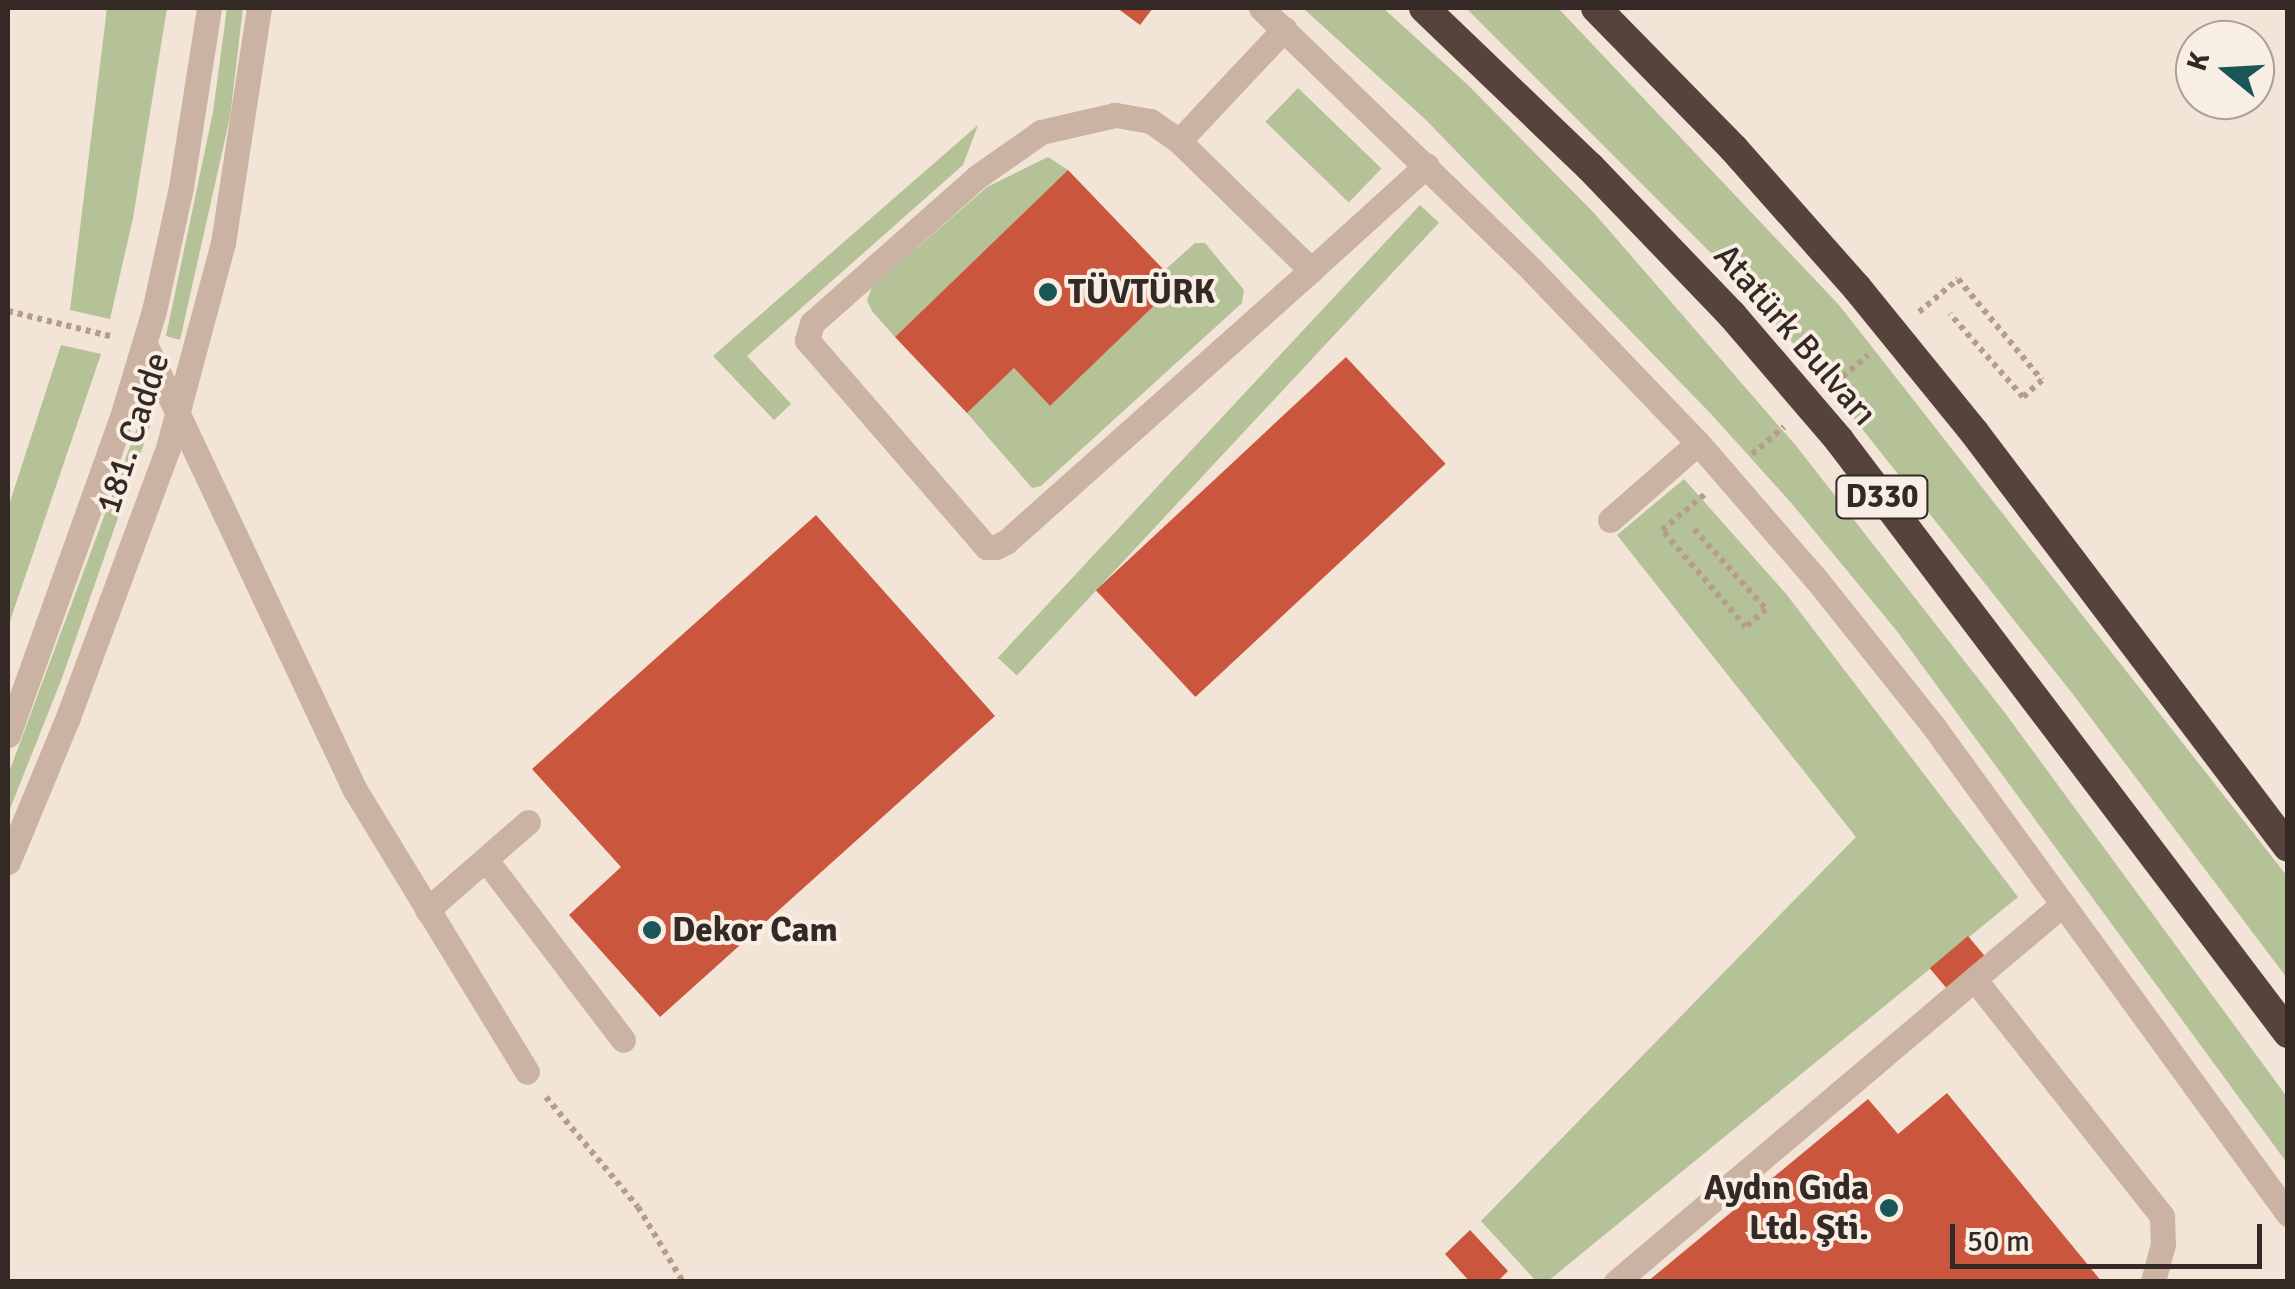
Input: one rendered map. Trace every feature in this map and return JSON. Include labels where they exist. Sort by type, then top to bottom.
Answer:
[{"type":"highway","name":"Atatürk Bulvarı","points":[[1424,8],[1694,275],[1839,440],[2288,1032]]},
{"type":"highway","points":[[1596,8],[1734,149],[1857,288],[1974,432],[2288,847]]},
{"type":"street","name":"181. Cadde","points":[[8,735],[145,344],[181,187],[209,8]]},
{"type":"street","name":"181. Cadde","points":[[8,862],[68,717],[178,416],[223,243],[259,8]]},
{"type":"street","points":[[1261,8],[1427,165],[1698,444],[1816,579],[1934,728],[2288,1214]]},
{"type":"street","points":[[1179,141],[1284,28]]},
{"type":"street","points":[[1310,270],[1179,141],[1134,116],[1115,115],[1041,132],[976,176],[808,331],[810,348],[986,547],[1006,542],[1310,270],[1427,165]]},
{"type":"street","points":[[145,344],[314,709],[381,836],[527,1072]]},
{"type":"street","points":[[1610,520],[1698,444]]},
{"type":"street","points":[[427,910],[528,822]]},
{"type":"street","points":[[486,860],[623,1040]]},
{"type":"street","points":[[1616,1282],[2063,904]]},
{"type":"street","points":[[1975,980],[2162,1216],[2164,1244],[2153,1282]]},
{"type":"path","points":[[1950,314],[2022,398],[2042,380],[1958,279]]},
{"type":"path","points":[[8,312],[145,344]]},
{"type":"path","points":[[1662,530],[1746,627],[1766,609],[1694,529]]},
{"type":"path","points":[[527,1072],[638,1207],[683,1282]]},
{"type":"green space","points":[[107,8],[167,8],[133,218],[110,319],[70,310]]},
{"type":"green space","points":[[227,8],[243,8],[230,117],[180,340],[166,336],[213,112]]},
{"type":"green space","points":[[1303,8],[1383,8],[1468,85],[1594,213],[1797,447],[2005,713],[2287,1097],[2287,1163],[1896,630],[1793,505],[1712,415],[1425,119]]},
{"type":"green space","points":[[1466,8],[1558,8],[1839,305],[2287,876],[2287,978],[2072,693],[1801,352],[1718,260]]},
{"type":"green space","points":[[1298,88],[1381,169],[1349,202],[1265,122]]},
{"type":"green space","points":[[978,125],[963,165],[747,356],[791,404],[774,420],[713,356]]},
{"type":"green space","points":[[1048,157],[1068,170],[895,337],[872,311],[867,300],[872,287],[987,187]]},
{"type":"green space","points":[[1420,205],[1439,223],[1017,675],[998,658]]},
{"type":"green space","points":[[1195,243],[1205,243],[1244,290],[1242,303],[1041,486],[1032,488],[967,413],[1014,368],[1050,406],[1161,299],[1148,285]]},
{"type":"green space","points":[[61,345],[101,354],[8,627],[8,508]]},
{"type":"green space","points":[[144,409],[155,412],[62,678],[8,814],[8,775]]},
{"type":"green space","points":[[1684,479],[1787,595],[2018,897],[1548,1281],[1536,1281],[1481,1221],[1856,837],[1617,535]]},
{"type":"building","points":[[1117,8],[1153,8],[1140,25]]},
{"type":"building","name":"TÜVTÜRK","points":[[1068,170],[1164,270],[1148,285],[1161,299],[1050,406],[1014,368],[967,413],[895,337]]},
{"type":"building","points":[[1346,357],[1446,464],[1195,697],[1096,590]]},
{"type":"building","points":[[816,515],[995,716],[660,1017],[569,915],[621,867],[532,769]]},
{"type":"building","points":[[1968,936],[1985,956],[1946,988],[1930,968]]},
{"type":"building","name":"Aydın Gıda Ltd. Şti.","points":[[1947,1093],[2102,1282],[1647,1282],[1868,1099],[1898,1134]]},
{"type":"building","points":[[1470,1230],[1508,1271],[1497,1282],[1470,1282],[1445,1254]]},
{"type":"place","name":"TÜVTÜRK","points":[[1048,292]]},
{"type":"place","name":"Dekor Cam","points":[[652,930]]},
{"type":"place","name":"Aydın Gıda Ltd. Şti.","points":[[1889,1208]]}]
